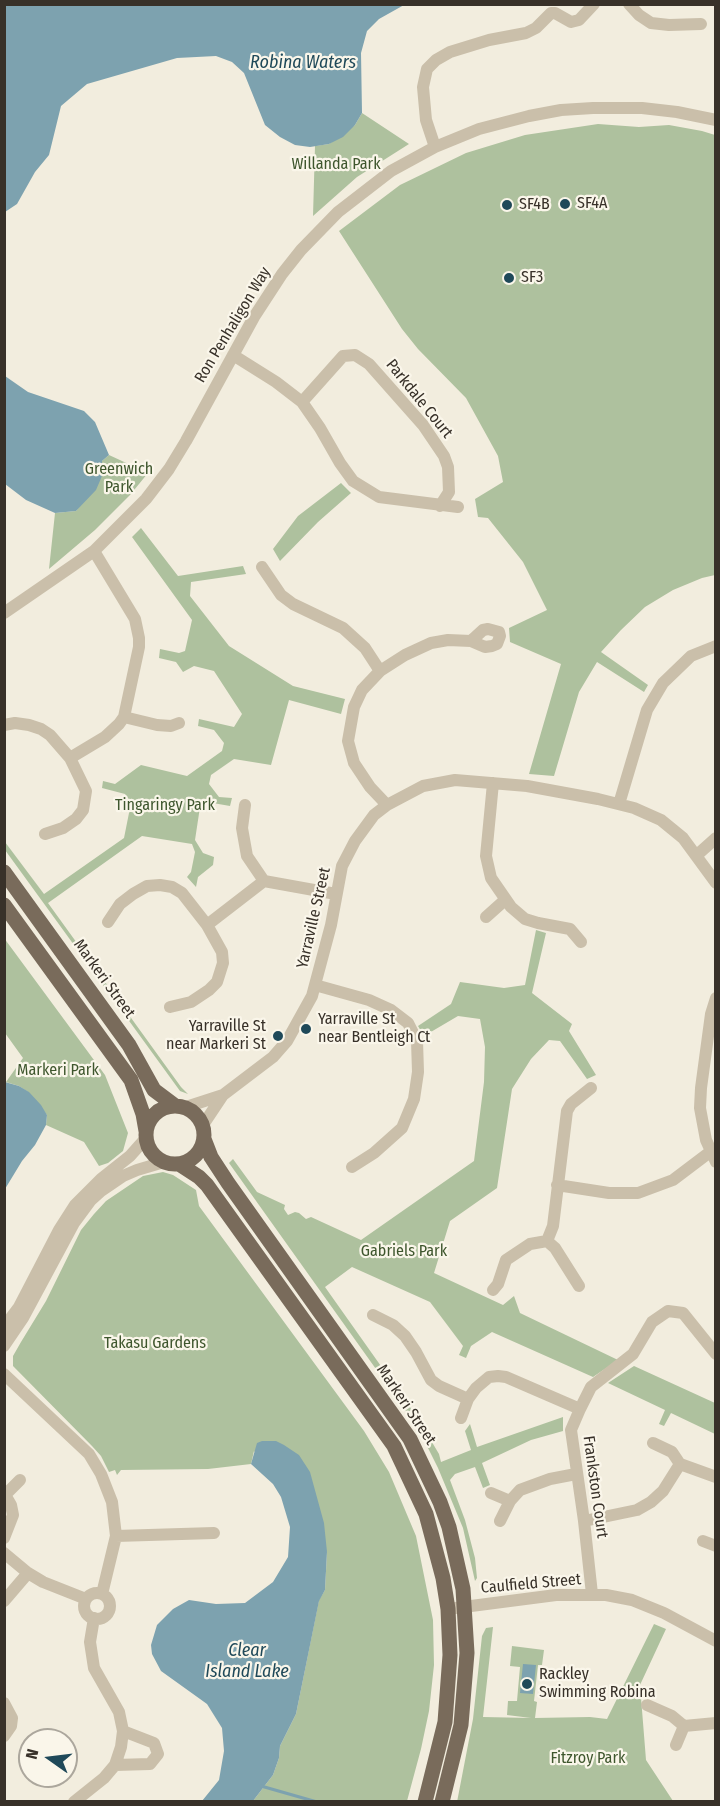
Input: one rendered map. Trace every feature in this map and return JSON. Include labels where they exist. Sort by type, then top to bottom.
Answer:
[{"type":"main road","name":"Markeri Street","points":[[4,872],[129,1045],[154,1090],[180,1106]]},
{"type":"main road","points":[[4,905],[131,1080],[143,1114],[146,1135],[152,1153],[172,1163],[188,1162],[196,1156],[204,1132],[197,1114],[180,1106],[159,1110],[152,1116],[146,1135]]},
{"type":"main road","name":"Markeri Street","points":[[204,1132],[211,1157],[228,1183],[410,1439],[429,1477],[449,1527],[465,1607],[467,1653],[461,1725],[442,1802]]},
{"type":"main road","name":"Markeri Street","points":[[172,1163],[200,1177],[207,1185],[394,1446],[426,1514],[441,1566],[448,1609],[450,1655],[448,1696],[439,1748],[424,1802]]},
{"type":"street","points":[[435,147],[426,120],[423,87],[427,69],[436,60],[450,52],[489,40],[526,33],[536,28],[550,13],[555,13],[571,22],[579,20],[594,4]]},
{"type":"street","points":[[629,4],[651,23],[701,24]]},
{"type":"street","name":"Ron Penhaligon Way","points":[[4,613],[94,551],[146,499],[169,469],[265,297],[300,250],[368,188],[391,171],[435,147],[499,123],[561,110],[642,108],[716,120]]},
{"type":"street","points":[[233,355],[276,382],[302,402],[353,481],[379,497],[458,507]]},
{"type":"street","name":"Parkdale Court","points":[[302,402],[344,356],[355,356],[369,364],[418,420],[444,456],[448,467],[449,492],[440,506]]},
{"type":"street","points":[[70,758],[105,737],[124,717],[139,647],[135,619],[94,551]]},
{"type":"street","points":[[262,567],[281,595],[293,604],[343,628],[365,648],[380,671]]},
{"type":"street","points":[[387,805],[369,787],[354,763],[348,741],[350,724],[362,690],[380,671],[405,655],[431,643],[448,640],[471,641]]},
{"type":"street","points":[[619,804],[646,710],[663,683],[691,656],[716,646]]},
{"type":"street","points":[[124,717],[157,725],[171,726],[179,723]]},
{"type":"street","points":[[4,725],[15,723],[41,729],[50,735],[70,758],[86,791],[83,810],[76,819],[63,828],[45,834]]},
{"type":"street","name":"Yarraville Street","points":[[180,1106],[223,1095],[273,1057],[287,1041],[315,985],[331,925],[342,866],[355,841],[374,815],[406,793],[436,782],[455,780],[527,786],[634,808],[661,820],[683,838],[716,883]]},
{"type":"street","points":[[493,783],[486,856],[491,878],[505,900],[525,919],[570,928],[581,942]]},
{"type":"street","points":[[245,806],[242,828],[247,856],[264,881],[336,894]]},
{"type":"street","points":[[697,855],[716,838]]},
{"type":"street","points":[[207,925],[264,881]]},
{"type":"street","points":[[108,922],[120,904],[133,894],[147,886],[160,885],[171,887],[182,893],[207,925],[222,952],[223,963],[218,982],[191,1002],[170,1007]]},
{"type":"street","points":[[486,916],[505,900]]},
{"type":"street","points":[[315,985],[369,1000],[392,1010],[408,1023],[417,1041],[418,1072],[414,1099],[402,1128],[374,1153],[352,1167]]},
{"type":"street","points":[[557,1185],[609,1193],[638,1193],[673,1180],[713,1157],[703,1128],[700,1108],[711,1014],[716,998]]},
{"type":"street","points":[[547,1240],[553,1226],[567,1111],[591,1088]]},
{"type":"street","points":[[204,1132],[223,1095]]},
{"type":"street","points":[[4,1327],[19,1307],[59,1230],[75,1205],[101,1179],[130,1156],[146,1135]]},
{"type":"street","points":[[4,1346],[23,1318],[74,1223],[91,1200],[123,1176],[137,1170],[172,1163]]},
{"type":"street","points":[[547,1240],[560,1255],[579,1286]]},
{"type":"street","points":[[493,1290],[498,1284],[506,1260],[530,1244],[547,1240]]},
{"type":"street","name":"Frankston Court","points":[[592,1594],[571,1430],[591,1387],[633,1354],[652,1322],[668,1311],[683,1313],[716,1353]]},
{"type":"street","points":[[373,1315],[393,1325],[405,1336],[431,1380],[468,1399]]},
{"type":"street","points":[[4,1374],[89,1454],[101,1474],[112,1502],[116,1536],[102,1594]]},
{"type":"street","points":[[461,1418],[468,1399],[482,1381],[498,1376],[506,1377],[580,1409]]},
{"type":"street","points":[[653,1443],[672,1452],[680,1464],[716,1477]]},
{"type":"street","points":[[584,1521],[637,1510],[651,1502],[663,1491],[680,1464]]},
{"type":"street","points":[[500,1521],[510,1501],[520,1490],[550,1479],[576,1474]]},
{"type":"street","points":[[4,1538],[14,1515],[5,1494],[20,1480]]},
{"type":"street","points":[[491,1493],[510,1501]]},
{"type":"street","points":[[116,1536],[214,1533]]},
{"type":"street","points":[[703,1541],[716,1546]]},
{"type":"street","points":[[4,1553],[43,1582],[86,1599]]},
{"type":"street","points":[[4,1601],[28,1573]]},
{"type":"street","points":[[94,1593],[102,1594],[109,1602],[109,1611],[102,1617],[94,1618],[86,1611],[86,1599],[94,1593]]},
{"type":"street","name":"Caulfield Street","points":[[448,1609],[536,1597],[592,1594],[632,1600],[664,1613],[716,1641]]},
{"type":"street","points":[[74,1802],[104,1778],[115,1765],[123,1731],[119,1712],[94,1668],[90,1642],[94,1618]]},
{"type":"street","points":[[4,1703],[12,1718],[11,1726],[4,1736]]},
{"type":"street","points":[[647,1705],[672,1716],[684,1726],[716,1723]]},
{"type":"street","points":[[676,1745],[684,1726]]},
{"type":"street","points":[[115,1765],[150,1764],[158,1754],[154,1743],[123,1731]]},
{"type":"green space","name":"Willanda Park","points":[[362,113],[409,144],[357,177],[313,216],[315,146],[329,144],[355,125]]},
{"type":"green space","points":[[598,124],[639,127],[669,125],[715,135],[715,575],[673,590],[645,607],[621,630],[601,652],[648,685],[644,692],[597,662],[579,692],[554,776],[529,774],[561,664],[510,642],[509,628],[547,610],[523,562],[488,518],[478,517],[475,499],[503,482],[498,456],[466,398],[418,349],[402,329],[339,231],[400,185],[466,153],[525,135]]},
{"type":"green space","name":"Greenwich Park","points":[[109,455],[148,473],[95,530],[49,569],[55,513],[76,511],[102,476],[102,461]]},
{"type":"green space","points":[[341,483],[351,493],[318,522],[280,561],[273,549],[298,516]]},
{"type":"green space","name":"Tingaringy Park","points":[[141,528],[178,576],[243,566],[246,574],[191,582],[190,596],[229,646],[293,686],[345,699],[341,714],[289,700],[271,765],[234,759],[211,775],[209,784],[219,797],[232,798],[230,806],[207,802],[200,807],[195,840],[203,853],[214,857],[213,865],[198,877],[196,887],[187,877],[191,872],[195,852],[192,844],[142,836],[48,903],[188,1094],[180,1091],[5,850],[5,842],[44,894],[124,838],[131,803],[125,794],[102,788],[103,781],[115,784],[141,765],[187,776],[222,751],[224,743],[214,730],[198,726],[199,719],[234,727],[242,714],[214,671],[194,666],[183,672],[176,662],[159,658],[160,649],[179,653],[185,651],[192,620],[132,537]]},
{"type":"green space","name":"Gabriels Park","points":[[536,930],[546,933],[532,993],[572,1024],[569,1031],[596,1075],[587,1079],[560,1041],[549,1040],[531,1059],[512,1089],[497,1188],[450,1221],[434,1273],[503,1305],[514,1296],[520,1313],[618,1360],[593,1377],[492,1332],[471,1346],[466,1358],[459,1355],[463,1346],[430,1302],[352,1267],[325,1287],[417,1417],[439,1454],[441,1462],[471,1450],[465,1431],[470,1424],[477,1447],[563,1417],[563,1431],[531,1440],[482,1463],[490,1485],[483,1488],[475,1467],[455,1474],[450,1480],[465,1520],[475,1558],[477,1578],[475,1581],[463,1528],[438,1468],[418,1428],[229,1163],[233,1159],[257,1192],[285,1205],[284,1209],[288,1215],[295,1212],[306,1219],[311,1217],[361,1240],[474,1161],[484,1082],[485,1047],[480,1019],[458,1016],[424,1036],[418,1026],[451,1004],[460,982],[504,988],[525,985]]},
{"type":"green space","name":"Markeri Park","points":[[4,938],[105,1075],[128,1133],[123,1151],[108,1163],[99,1166],[84,1142],[46,1125],[47,1115],[28,1092],[6,1082],[23,1058],[5,1033]]},
{"type":"green space","name":"Takasu Gardens","points":[[163,1172],[173,1175],[196,1190],[199,1206],[364,1431],[389,1472],[416,1536],[433,1620],[434,1665],[429,1711],[407,1801],[253,1801],[273,1775],[279,1758],[280,1746],[296,1714],[319,1600],[325,1590],[327,1552],[254,1451],[251,1464],[208,1469],[121,1470],[117,1475],[115,1470],[109,1472],[101,1456],[92,1446],[13,1366],[13,1356],[46,1301],[81,1230],[106,1201],[143,1176]]},
{"type":"green space","points":[[634,1366],[715,1403],[715,1434],[671,1413],[664,1426],[659,1424],[665,1410],[608,1383]]},
{"type":"green space","name":"Fitzroy Park","points":[[654,1624],[666,1629],[640,1685],[646,1760],[673,1801],[457,1802],[473,1719],[482,1636],[486,1628],[493,1627],[483,1717],[531,1718],[507,1715],[508,1701],[517,1701],[520,1667],[510,1666],[512,1646],[544,1650],[542,1665],[538,1665],[534,1701],[537,1702],[535,1718],[607,1719]]},
{"type":"water","name":"Robina Waters","points":[[5,4],[404,5],[379,19],[367,31],[361,53],[362,113],[355,125],[343,137],[329,144],[310,147],[295,145],[265,125],[244,73],[232,62],[216,56],[177,58],[87,84],[61,106],[49,155],[35,172],[17,204],[5,212]]},
{"type":"water","points":[[5,376],[28,392],[84,411],[95,422],[109,455],[102,461],[102,476],[96,490],[76,511],[55,513],[26,500],[5,484]]},
{"type":"water","points":[[5,1082],[29,1092],[47,1115],[46,1125],[35,1145],[5,1189]]},
{"type":"water","name":"Clear Island Lake","points":[[276,1441],[284,1445],[299,1455],[310,1472],[324,1523],[327,1552],[325,1590],[319,1601],[296,1714],[280,1746],[279,1758],[273,1775],[253,1801],[202,1801],[219,1780],[224,1751],[222,1728],[207,1704],[161,1671],[152,1654],[151,1645],[157,1625],[173,1609],[189,1600],[216,1604],[245,1603],[273,1582],[288,1557],[290,1527],[281,1497],[273,1484],[251,1464],[257,1443]]},
{"type":"water","points":[[523,1664],[536,1665],[533,1694],[520,1693]]},
{"type":"waterway","points":[[261,1786],[317,1802]]},
{"type":"place","name":"SF4A","points":[[565,204]]},
{"type":"place","name":"SF4B","points":[[507,205]]},
{"type":"place","name":"SF3","points":[[509,278]]},
{"type":"place","name":"Yarraville St near Bentleigh Ct","points":[[306,1029]]},
{"type":"place","name":"Yarraville St near Markeri St","points":[[278,1036]]},
{"type":"place","name":"Rackley Swimming Robina","points":[[527,1684]]}]
